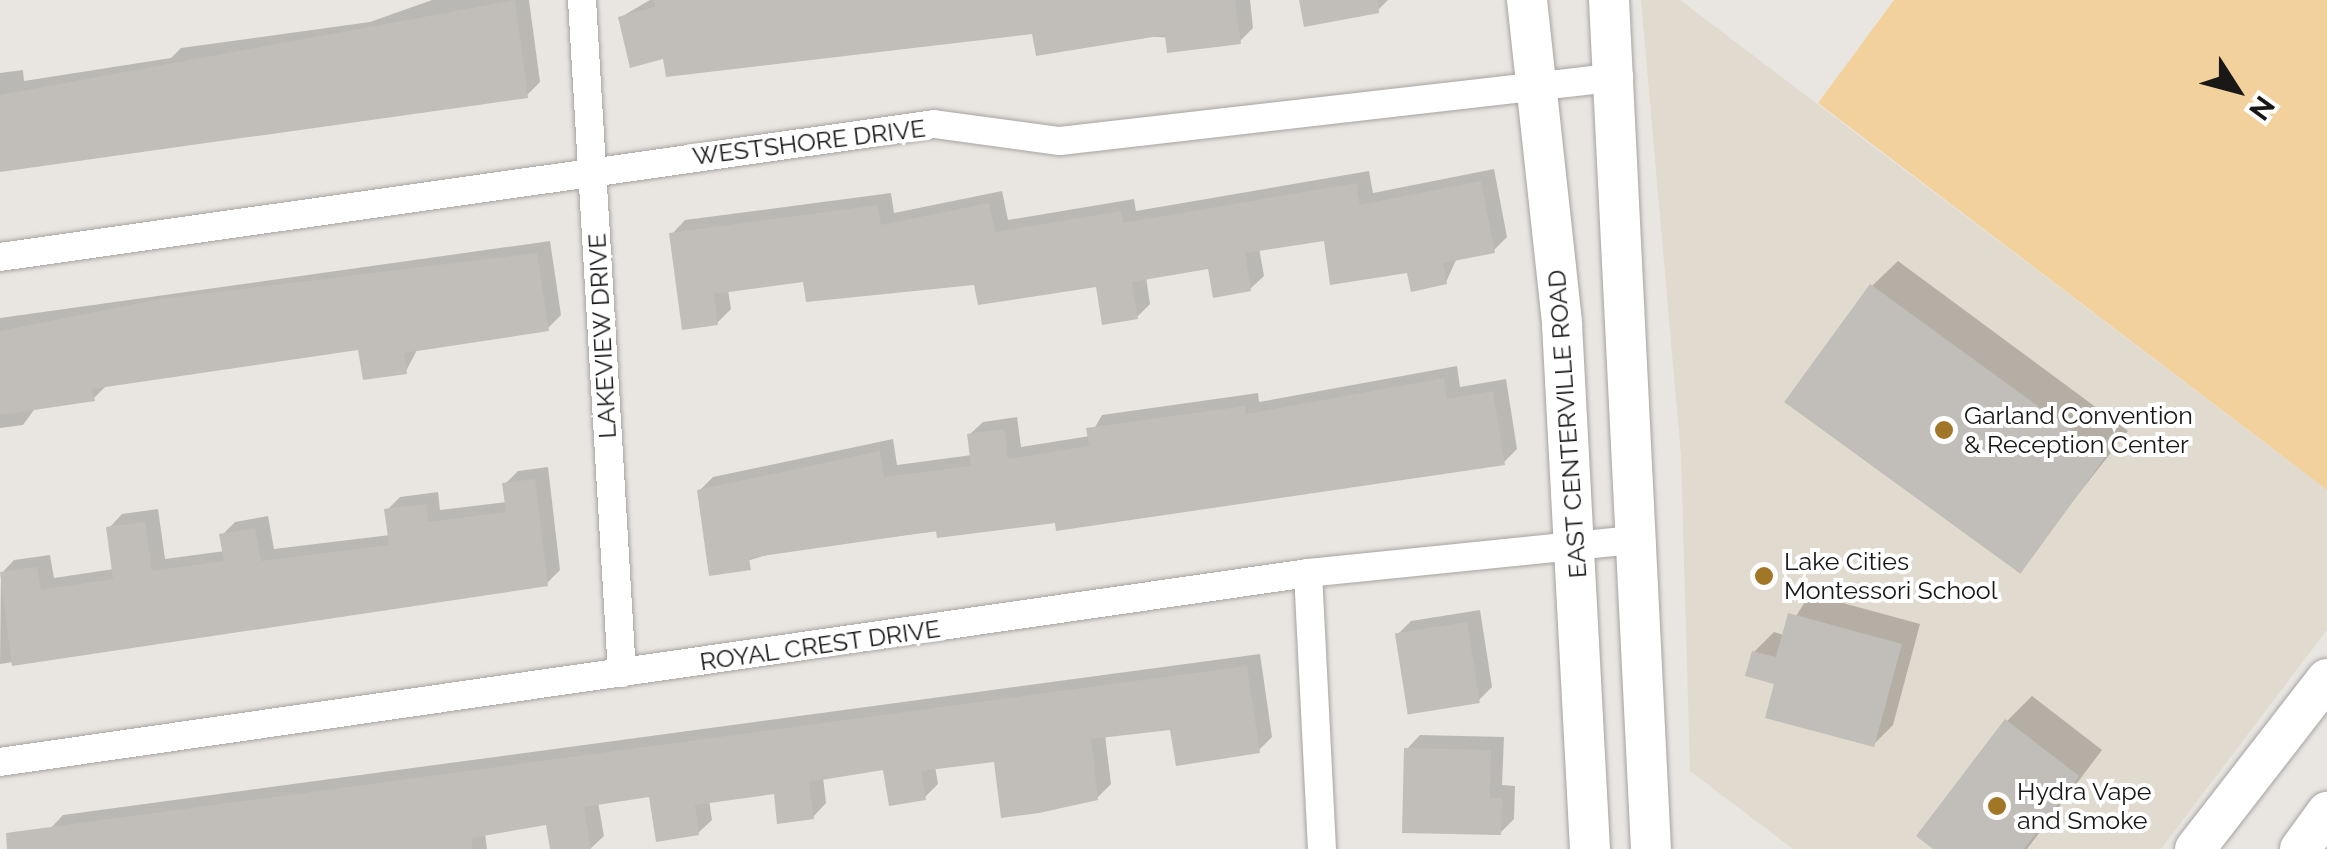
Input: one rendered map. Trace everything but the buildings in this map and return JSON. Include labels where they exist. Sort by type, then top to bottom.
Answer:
[{"type":"main road","name":"EAST CENTERVILLE ROAD","points":[[1527,0],[1540,86],[1577,548],[1590,849]]},
{"type":"main road","points":[[1609,0],[1619,77],[1651,849]]},
{"type":"main road","points":[[2195,849],[2327,680]]},
{"type":"main road","points":[[2300,849],[2327,812]]},
{"type":"street","name":"LAKEVIEW DRIVE","points":[[582,0],[622,673]]},
{"type":"street","name":"WESTSHORE DRIVE","points":[[0,257],[934,124],[1060,142],[1619,77]]},
{"type":"street","name":"ROYAL CREST DRIVE","points":[[0,762],[1308,573],[1641,539]]},
{"type":"street","points":[[1308,573],[1322,849]]},
{"type":"shaded area","points":[[1641,0],[1680,0],[2327,490],[2327,630],[2161,849],[1793,849],[1690,771],[1681,456]]},
{"type":"shaded area","points":[[1894,0],[2327,0],[2327,490],[1818,103]]},
{"type":"place","name":"Garland Convention & Reception Center","points":[[1944,430]]},
{"type":"place","name":"Lake Cities Montessori School","points":[[1764,576]]},
{"type":"place","name":"Hydra Vape and Smoke","points":[[1997,806]]}]
